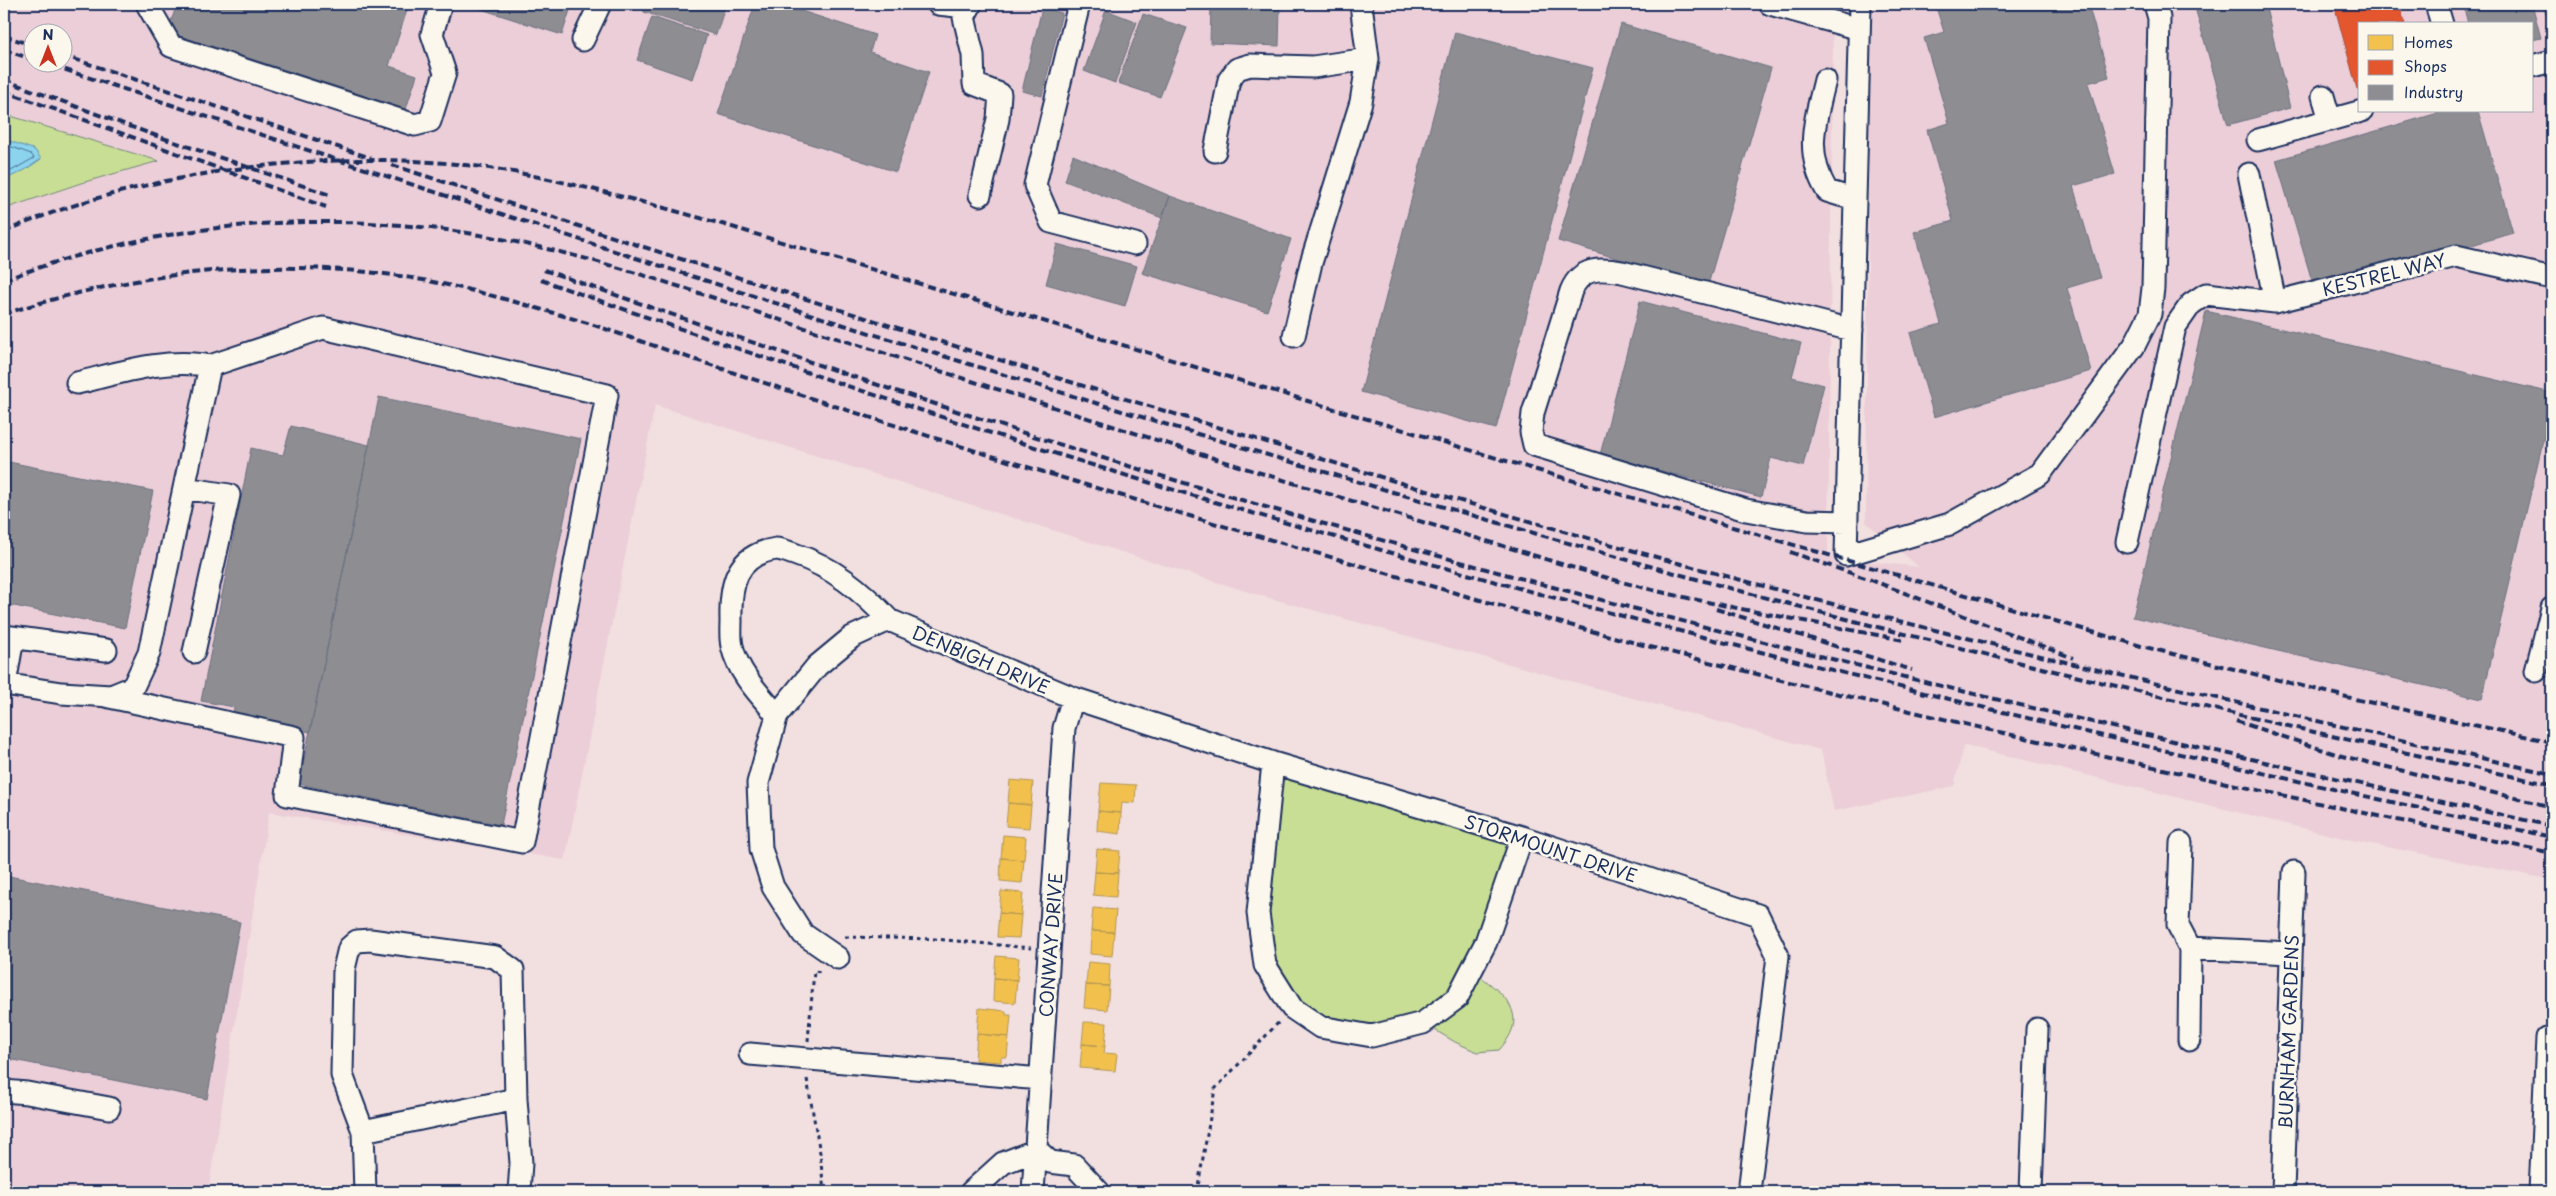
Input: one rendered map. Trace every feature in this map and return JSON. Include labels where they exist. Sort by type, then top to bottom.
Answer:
[{"type":"street","points":[[147,4],[171,46],[415,125],[430,121],[445,73],[432,34],[440,4]]},
{"type":"street","points":[[583,40],[600,4]]},
{"type":"street","points":[[938,4],[957,6],[965,4]]},
{"type":"street","points":[[971,4],[964,17],[973,55],[974,84],[1000,94],[998,119],[980,195]]},
{"type":"street","points":[[1079,4],[1035,185],[1051,222],[1135,244]]},
{"type":"street","points":[[1294,336],[1311,264],[1361,102],[1368,59],[1361,4]]},
{"type":"street","points":[[1770,4],[1859,29]]},
{"type":"street","points":[[1860,4],[1846,554],[1950,524],[2040,474],[2134,346],[2150,314],[2153,288],[2159,18],[2155,4]]},
{"type":"street","points":[[2436,4],[2441,22]]},
{"type":"street","points":[[1215,151],[1229,80],[1237,69],[1250,65],[1313,67],[1368,59]]},
{"type":"street","points":[[2534,66],[2552,61]]},
{"type":"street","points":[[1825,80],[1813,133],[1813,156],[1818,176],[1827,191],[1843,196],[1855,197]]},
{"type":"street","points":[[2324,96],[2330,120]]},
{"type":"street","points":[[2258,140],[2358,112]]},
{"type":"street","points":[[2127,542],[2175,326],[2191,304],[2206,294],[2275,302],[2270,265],[2249,174]]},
{"type":"street","name":"KESTREL WAY","points":[[2275,302],[2456,256],[2552,278]]},
{"type":"street","points":[[1847,522],[1807,521],[1746,510],[1534,445],[1531,432],[1533,413],[1571,291],[1576,280],[1584,274],[1602,270],[1622,272],[1852,330]]},
{"type":"street","points":[[77,383],[146,367],[194,363],[210,366],[323,328],[607,395],[522,842],[287,795],[294,737],[104,696]]},
{"type":"street","points":[[106,650],[8,637],[4,684],[61,693],[104,696],[111,696],[133,687],[149,653],[210,366]]},
{"type":"street","points":[[184,488],[229,495],[194,652]]},
{"type":"street","name":"DENBIGH DRIVE","points":[[777,716],[746,679],[732,646],[731,592],[738,570],[753,556],[777,549],[812,560],[838,573],[860,590],[889,620],[1073,698]]},
{"type":"street","points":[[2536,671],[2552,608]]},
{"type":"street","name":"DENBIGH DRIVE","points":[[838,958],[803,934],[773,887],[761,849],[758,783],[777,716],[824,660],[852,637],[889,620]]},
{"type":"street","name":"STORMOUNT DRIVE","points":[[1073,698],[1273,763],[1522,837],[1758,915],[1778,956],[1749,1192]]},
{"type":"street","name":"CONWAY DRIVE","points":[[1033,1192],[1064,728],[1073,698]]},
{"type":"street","points":[[1273,763],[1258,913],[1265,965],[1292,1008],[1320,1027],[1372,1036],[1424,1023],[1457,998],[1486,942],[1522,837]]},
{"type":"street","points":[[2180,843],[2178,925],[2190,948],[2188,1040]]},
{"type":"street","name":"BURNHAM GARDENS","points":[[2283,1192],[2294,872]]},
{"type":"street","points":[[365,1192],[363,1131],[342,1075],[344,969],[348,948],[357,941],[495,957],[513,970],[516,1099],[520,1164],[519,1192]]},
{"type":"street","points":[[2190,948],[2290,953]]},
{"type":"street","points":[[2030,1192],[2037,1029]]},
{"type":"street","points":[[2540,1192],[2546,1038]]},
{"type":"street","points":[[750,1054],[1041,1079]]},
{"type":"street","points":[[4,1091],[27,1093],[109,1108]]},
{"type":"street","points":[[363,1131],[516,1099]]},
{"type":"street","points":[[971,1192],[1003,1164],[1036,1150],[1050,1162],[1074,1165],[1099,1192]]},
{"type":"path","points":[[824,1192],[820,1153],[807,1082],[806,1060],[814,971],[826,972],[835,965],[838,958],[839,937],[935,939],[1050,951]]},
{"type":"path","points":[[1197,1192],[1216,1089],[1292,1008]]},
{"type":"shaded area","points":[[4,4],[1833,4],[1828,557],[1919,567],[1866,522],[1870,4],[2552,4],[2552,878],[2543,878],[2347,839],[1964,745],[1954,786],[1834,811],[1821,750],[1255,594],[655,405],[565,860],[269,812],[208,1192],[4,1192],[4,209],[81,183],[158,161],[4,114]]},
{"type":"green space","points":[[4,114],[159,161],[81,183],[4,209]]},
{"type":"green space","points":[[1273,763],[1522,837],[1472,970],[1494,987],[1510,1005],[1513,1014],[1513,1025],[1509,1037],[1499,1050],[1477,1052],[1455,1042],[1423,1023],[1372,1036],[1320,1027],[1265,965]]},
{"type":"water","points":[[4,139],[35,150],[41,159],[25,170],[4,180]]},
{"type":"building: Homes","points":[[1010,780],[1033,782],[1031,805],[1008,803]]},
{"type":"building: Homes","points":[[1101,783],[1136,785],[1135,803],[1122,802],[1121,813],[1098,811]]},
{"type":"building: Homes","points":[[1008,803],[1031,805],[1029,828],[1006,826]]},
{"type":"building: Homes","points":[[1098,811],[1121,813],[1120,834],[1097,831]]},
{"type":"building: Homes","points":[[1003,835],[1026,837],[1024,860],[1001,858]]},
{"type":"building: Homes","points":[[1097,849],[1120,851],[1118,873],[1095,872]]},
{"type":"building: Homes","points":[[1001,858],[1024,860],[1022,883],[1000,881]]},
{"type":"building: Homes","points":[[1095,872],[1118,873],[1116,897],[1093,895]]},
{"type":"building: Homes","points":[[1001,891],[1023,893],[1021,915],[999,913]]},
{"type":"building: Homes","points":[[1093,908],[1116,910],[1114,932],[1091,931]]},
{"type":"building: Homes","points":[[999,913],[1021,915],[1019,938],[997,937]]},
{"type":"building: Homes","points":[[1091,931],[1114,932],[1112,956],[1090,954]]},
{"type":"building: Homes","points":[[996,956],[1019,958],[1017,980],[994,978]]},
{"type":"building: Homes","points":[[1088,962],[1110,964],[1109,986],[1086,985]]},
{"type":"building: Homes","points":[[994,978],[1017,980],[1015,1003],[993,1001]]},
{"type":"building: Homes","points":[[1086,985],[1109,986],[1107,1010],[1084,1008]]},
{"type":"building: Homes","points":[[979,1008],[1006,1011],[1006,1015],[1011,1015],[1009,1037],[977,1034]]},
{"type":"building: Homes","points":[[1084,1022],[1107,1023],[1105,1046],[1082,1044]]},
{"type":"building: Homes","points":[[977,1034],[1009,1037],[1007,1057],[1001,1057],[1001,1062],[975,1060]]},
{"type":"building: Homes","points":[[1082,1044],[1105,1046],[1104,1053],[1117,1054],[1115,1071],[1080,1068]]},
{"type":"building: Shops","points":[[2334,4],[2399,4],[2404,22],[2358,22],[2357,89]]},
{"type":"building: Industry","points":[[177,4],[409,4],[389,66],[417,75],[405,112],[166,36]]},
{"type":"building: Industry","points":[[479,4],[572,4],[562,35],[478,8]]},
{"type":"building: Industry","points":[[643,4],[726,4],[716,35],[644,12]]},
{"type":"building: Industry","points":[[755,4],[780,4],[875,35],[870,52],[929,72],[896,172],[718,114]]},
{"type":"building: Industry","points":[[1211,4],[1280,7],[1279,46],[1210,43]]},
{"type":"building: Industry","points":[[1935,4],[2088,4],[2109,77],[2088,83],[2115,174],[2073,186],[2100,278],[2067,288],[2091,371],[1934,417],[1910,333],[1941,324],[1914,232],[1953,221],[1927,130],[1949,123],[1924,38],[1944,32]]},
{"type":"building: Industry","points":[[2194,4],[2265,4],[2290,108],[2228,125]]},
{"type":"building: Industry","points":[[2463,4],[2532,4],[2541,38],[2534,40],[2534,22],[2468,22]]},
{"type":"building: Industry","points":[[2543,4],[2552,4],[2552,20],[2548,21]]},
{"type":"building: Industry","points":[[1042,8],[1062,13],[1042,96],[1022,91]]},
{"type":"building: Industry","points":[[1106,10],[1137,22],[1115,83],[1084,71]]},
{"type":"building: Industry","points":[[1143,14],[1187,28],[1160,97],[1118,83]]},
{"type":"building: Industry","points":[[652,17],[707,35],[692,79],[637,60]]},
{"type":"building: Industry","points":[[1621,24],[1771,68],[1708,285],[1558,241]]},
{"type":"building: Industry","points":[[1455,32],[1593,68],[1496,429],[1361,392]]},
{"type":"building: Industry","points":[[2442,112],[2478,112],[2513,233],[2315,291],[2276,160]]},
{"type":"building: Industry","points":[[1073,155],[1170,196],[1162,218],[1065,181]]},
{"type":"building: Industry","points":[[1170,196],[1291,239],[1267,311],[1142,273]]},
{"type":"building: Industry","points":[[1057,244],[1137,266],[1125,306],[1046,284]]},
{"type":"building: Industry","points":[[1640,301],[1801,343],[1792,377],[1824,385],[1803,466],[1771,458],[1761,497],[1600,455]]},
{"type":"building: Industry","points":[[2206,311],[2552,393],[2552,403],[2482,699],[2133,617]]},
{"type":"building: Industry","points":[[379,397],[581,439],[501,825],[299,784]]},
{"type":"building: Industry","points":[[291,426],[369,445],[310,732],[233,716],[234,707],[201,701],[251,448],[283,455]]},
{"type":"building: Industry","points":[[4,461],[153,491],[125,628],[4,604]]},
{"type":"building: Industry","points":[[4,875],[240,922],[207,1099],[4,1058]]},
{"type":"railway","points":[[4,36],[22,42]]},
{"type":"railway","points":[[4,50],[22,56]]},
{"type":"railway","points":[[72,58],[371,158]]},
{"type":"railway","points":[[72,72],[841,324],[1378,488],[1558,540],[1805,608],[2053,671],[2552,785]]},
{"type":"railway","points":[[4,80],[151,134],[330,195]]},
{"type":"railway","points":[[4,91],[326,207]]},
{"type":"railway","points":[[4,232],[62,209],[125,191],[191,176],[260,166],[328,161],[396,160],[462,165],[549,179],[722,224],[1523,466],[2141,646],[2359,700],[2552,742]]},
{"type":"railway","points":[[392,165],[989,357],[1354,469],[1576,534],[1746,581],[1975,640],[2552,774]]},
{"type":"railway","points":[[4,280],[70,258],[137,241],[205,230],[273,223],[342,222],[411,226],[479,235],[547,249],[644,275],[1227,462],[1620,581],[1721,605],[1903,640]]},
{"type":"railway","points":[[4,314],[50,300],[144,280],[240,269],[336,269],[385,274],[437,283],[489,295],[591,324],[777,387],[1152,505],[1614,637],[1810,687],[2022,737],[2234,785],[2552,853]]},
{"type":"railway","points":[[544,270],[959,412],[1211,491],[1377,539],[1710,628],[1878,670],[2215,751],[2552,826]]},
{"type":"railway","points":[[541,280],[790,366],[1040,449],[1374,548],[1709,639],[1877,681],[2214,762],[2552,837]]},
{"type":"railway","points":[[1790,552],[1871,580],[2073,658]]},
{"type":"railway","points":[[1716,609],[1912,670]]},
{"type":"railway","points":[[2236,721],[2342,756],[2552,807]]}]
